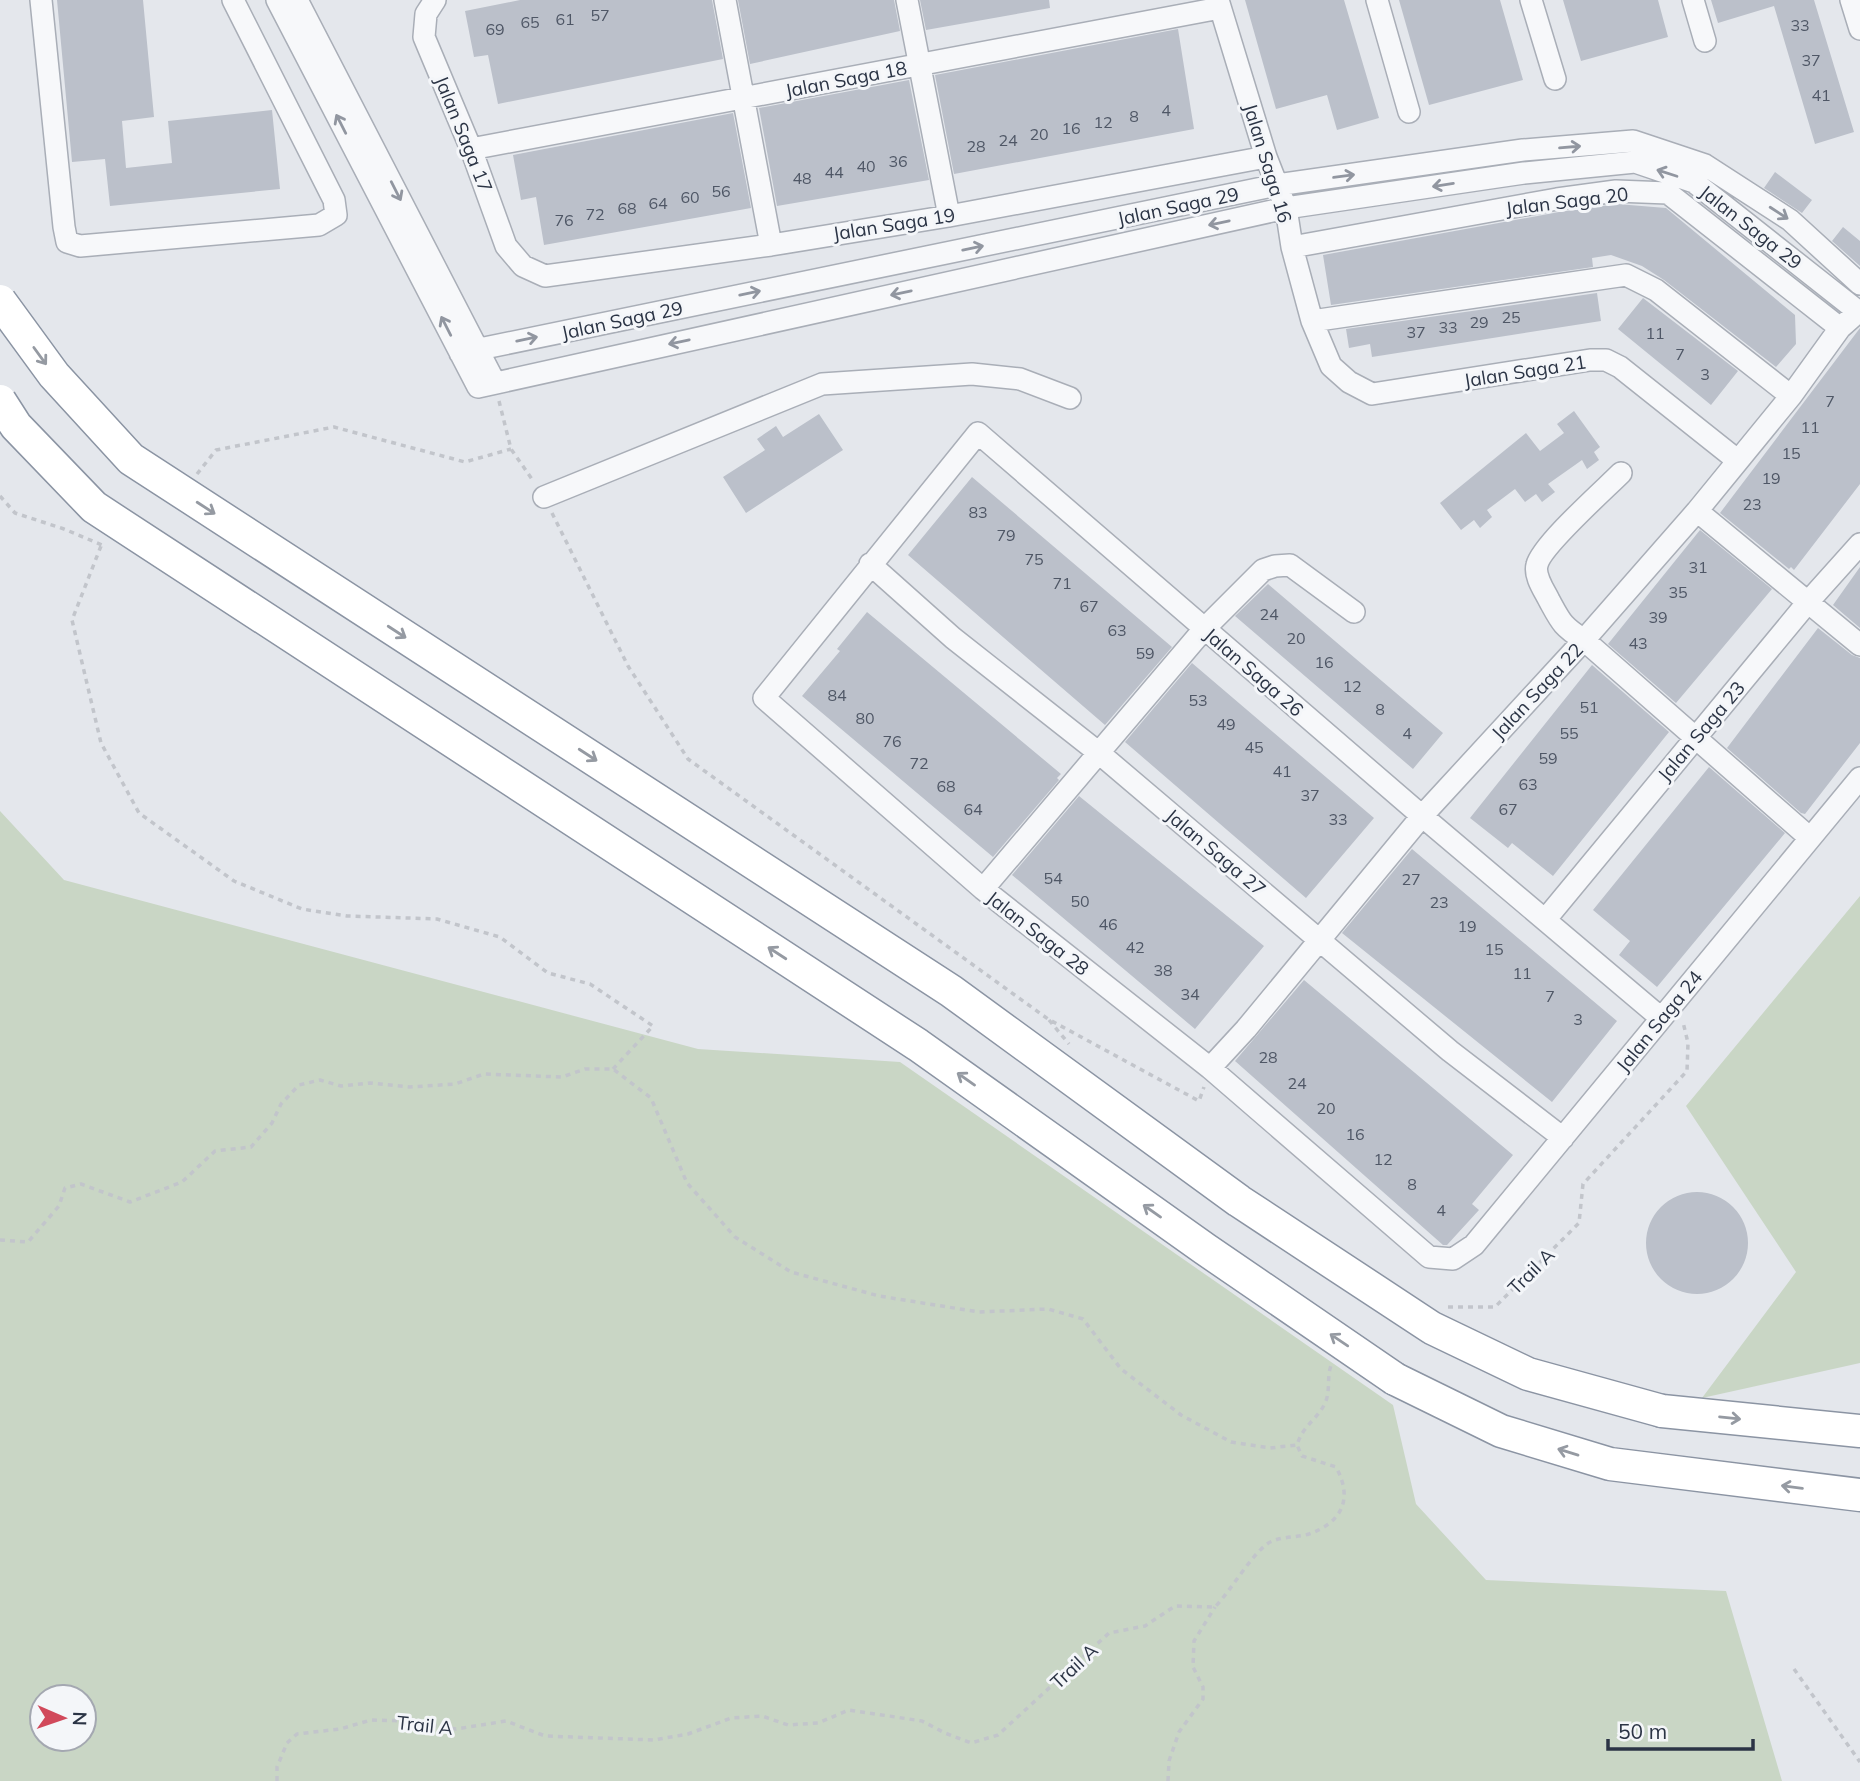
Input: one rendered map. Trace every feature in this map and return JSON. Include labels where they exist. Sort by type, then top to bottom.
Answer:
[{"type":"highway","points":[[0,301],[54,375],[131,459],[951,991],[1250,1209],[1432,1328],[1528,1374],[1662,1411],[1860,1431]]},
{"type":"highway","points":[[0,401],[16,426],[94,507],[918,1045],[1205,1249],[1395,1379],[1501,1431],[1610,1464],[1860,1495]]},
{"type":"street","points":[[41,0],[64,227],[67,242],[79,246],[319,225],[336,215],[334,200],[233,0]]},
{"type":"street","points":[[277,0],[487,385]]},
{"type":"street","points":[[297,0],[469,351]]},
{"type":"street","name":"Jalan Saga 17","points":[[435,0],[426,14],[424,37],[471,149],[506,246],[523,266]]},
{"type":"street","points":[[725,0],[771,245]]},
{"type":"street","points":[[907,0],[949,216]]},
{"type":"street","points":[[1377,0],[1409,112]]},
{"type":"street","points":[[1531,0],[1555,79]]},
{"type":"street","points":[[1693,0],[1705,41]]},
{"type":"street","points":[[1851,0],[1860,29]]},
{"type":"street","name":"Jalan Saga 18","points":[[471,149],[919,65],[1219,4]]},
{"type":"street","name":"Jalan Saga 16","points":[[1219,4],[1266,157],[1286,208],[1292,247],[1312,321],[1331,366]]},
{"type":"street","name":"Jalan Saga 29","points":[[469,351],[1277,185],[1523,150],[1633,141],[1705,164],[1790,220],[1860,284]]},
{"type":"street","name":"Jalan Saga 19","points":[[523,266],[545,276],[771,245],[949,216],[1266,157]]},
{"type":"street","name":"Jalan Saga 29","points":[[487,385],[1286,208],[1524,173],[1635,162],[1694,182],[1860,311]]},
{"type":"street","name":"Jalan Saga 20","points":[[1292,247],[1557,199],[1616,191],[1668,193],[1840,328]]},
{"type":"street","points":[[1312,321],[1626,275],[1656,290],[1791,396]]},
{"type":"street","name":"Jalan Saga 22","points":[[1210,1068],[1246,1029],[1422,816],[1584,640],[1697,511],[1791,396],[1840,328],[1860,311]]},
{"type":"street","name":"Jalan Saga 21","points":[[1331,366],[1349,382],[1372,394],[1590,360],[1606,360],[1620,366],[1737,460]]},
{"type":"street","points":[[544,497],[822,384],[972,374],[1020,379],[1070,398]]},
{"type":"street","name":"Jalan Saga 26","points":[[870,564],[978,433],[1422,816],[1545,920],[1665,1014]]},
{"type":"street","points":[[1621,473],[1548,546],[1537,561],[1536,574],[1565,628],[1584,640],[1810,838]]},
{"type":"street","points":[[1697,511],[1860,645]]},
{"type":"street","name":"Jalan Saga 23","points":[[1545,920],[1808,602],[1860,544]]},
{"type":"street","name":"Jalan Saga 28","points":[[870,564],[764,698],[983,889],[1210,1068],[1429,1257],[1453,1259]]},
{"type":"street","name":"Jalan Saga 27","points":[[870,564],[953,638],[1099,753],[1450,1051],[1563,1138]]},
{"type":"street","points":[[983,889],[1204,628],[1263,570],[1290,565],[1354,612]]},
{"type":"street","name":"Jalan Saga 24","points":[[1453,1259],[1474,1245],[1860,778]]},
{"type":"path","points":[[487,385],[511,449],[544,497],[628,666],[688,759],[1048,1019],[1199,1101],[1210,1068]]},
{"type":"path","points":[[190,483],[216,450],[334,428],[465,461],[511,449]]},
{"type":"path","points":[[0,496],[15,513],[64,529],[101,546]]},
{"type":"path","points":[[112,538],[101,546],[72,620],[102,743],[139,813],[234,881],[302,909],[347,916],[437,919],[500,937],[548,973],[590,984],[653,1026],[612,1069]]},
{"type":"path","name":"Trail A","points":[[1441,1307],[1495,1307],[1579,1223],[1583,1184],[1687,1072],[1688,1043],[1683,1020],[1665,1014]]},
{"type":"path","points":[[0,1240],[28,1242],[59,1206],[65,1188],[81,1184],[130,1202],[182,1182],[215,1151],[251,1147],[272,1123],[281,1104],[299,1085],[320,1080],[341,1086],[370,1083],[410,1087],[455,1084],[484,1074],[562,1077],[584,1069],[612,1069],[651,1098],[687,1183],[735,1237],[791,1272],[879,1296],[979,1312],[1048,1309],[1083,1319],[1121,1369],[1181,1415],[1231,1442],[1270,1448],[1297,1445]]},
{"type":"path","points":[[1168,1781],[1169,1761],[1180,1732],[1203,1699],[1203,1687],[1193,1667],[1194,1641],[1215,1607],[1233,1588],[1258,1552],[1270,1541],[1308,1534],[1331,1523],[1343,1505],[1345,1483],[1336,1466],[1303,1456],[1297,1445],[1301,1432],[1326,1402],[1327,1373],[1333,1361]]},
{"type":"path","name":"Trail A","points":[[277,1781],[277,1767],[286,1743],[297,1734],[340,1729],[371,1720],[405,1721],[456,1730],[506,1721],[545,1736],[654,1740],[688,1734],[731,1718],[762,1716],[788,1725],[818,1723],[849,1710],[922,1721],[971,1743],[998,1734],[1109,1633],[1145,1626],[1175,1606],[1215,1607]]},
{"type":"path","points":[[1794,1669],[1860,1762]]},
{"type":"green space","points":[[0,811],[64,880],[698,1049],[900,1062],[1393,1405],[1416,1504],[1486,1580],[1726,1591],[1782,1781],[0,1781]]},
{"type":"green space","points":[[1860,896],[1860,1363],[1702,1398],[1796,1272],[1686,1106]]},
{"type":"building","points":[[57,0],[143,0],[154,117],[122,121],[126,168],[172,163],[168,121],[272,110],[280,189],[110,206],[105,159],[72,162]]},
{"type":"building","points":[[520,0],[712,0],[723,59],[498,104],[488,55],[474,57],[465,11]]},
{"type":"building","points":[[738,0],[894,0],[900,31],[750,64]]},
{"type":"building","points":[[920,0],[1049,0],[1050,8],[926,30]]},
{"type":"building","points":[[1245,0],[1344,0],[1379,118],[1337,130],[1327,95],[1276,109]]},
{"type":"building","points":[[1399,0],[1500,0],[1523,80],[1429,105]]},
{"type":"building","points":[[1563,0],[1658,0],[1668,37],[1581,61]]},
{"type":"building","points":[[1711,0],[1814,0],[1854,132],[1815,144],[1774,6],[1718,23]]},
{"type":"building","points":[[1178,29],[1194,129],[954,174],[935,75]]},
{"type":"building","points":[[909,80],[929,180],[777,206],[759,108]]},
{"type":"building","points":[[733,113],[751,208],[544,245],[536,197],[521,200],[513,155]]},
{"type":"building","points":[[1775,172],[1812,200],[1802,213],[1764,188]]},
{"type":"building","points":[[1617,204],[1666,208],[1795,315],[1796,344],[1776,367],[1664,280],[1642,266],[1611,255],[1592,258],[1593,267],[1331,305],[1323,255]]},
{"type":"building","points":[[1843,227],[1860,241],[1860,266],[1832,241]]},
{"type":"building","points":[[1597,293],[1601,321],[1372,357],[1370,344],[1349,348],[1346,329]]},
{"type":"building","points":[[1643,298],[1738,371],[1711,405],[1618,329]]},
{"type":"building","points":[[1860,328],[1860,484],[1794,570],[1791,567],[1789,569],[1720,513]]},
{"type":"building","points":[[1574,411],[1600,447],[1594,452],[1599,460],[1587,469],[1582,460],[1548,484],[1555,492],[1542,502],[1536,494],[1525,502],[1515,489],[1487,510],[1492,517],[1480,528],[1474,520],[1461,530],[1440,503],[1526,433],[1540,451],[1564,433],[1557,424]]},
{"type":"building","points":[[819,414],[843,450],[746,513],[723,477],[765,450],[757,439],[776,426],[783,437]]},
{"type":"building","points":[[972,477],[1172,647],[1105,725],[908,555]]},
{"type":"building","points":[[1700,530],[1772,589],[1676,703],[1608,644]]},
{"type":"building","points":[[1860,567],[1860,628],[1833,605]]},
{"type":"building","points":[[1268,584],[1443,733],[1413,769],[1235,616]]},
{"type":"building","points":[[867,612],[1061,774],[1057,778],[1059,780],[993,857],[802,696],[840,651],[837,649]]},
{"type":"building","points":[[1818,628],[1852,655],[1860,658],[1860,743],[1805,814],[1727,748]]},
{"type":"building","points":[[1192,663],[1374,818],[1306,898],[1125,742]]},
{"type":"building","points":[[1592,665],[1669,732],[1553,876],[1512,843],[1508,848],[1470,818]]},
{"type":"building","points":[[1709,767],[1785,833],[1657,987],[1619,955],[1630,941],[1593,910]]},
{"type":"building","points":[[1079,796],[1264,946],[1195,1029],[1012,875]]},
{"type":"building","points":[[1412,849],[1617,1021],[1552,1102],[1342,933]]},
{"type":"building","points":[[1304,980],[1513,1155],[1472,1204],[1479,1210],[1447,1245],[1443,1245],[1235,1061]]},
{"type":"building","points":[[1697,1192],[1726,1200],[1740,1214],[1748,1243],[1740,1272],[1726,1286],[1697,1294],[1668,1286],[1654,1272],[1646,1243],[1654,1214],[1668,1200]]}]
